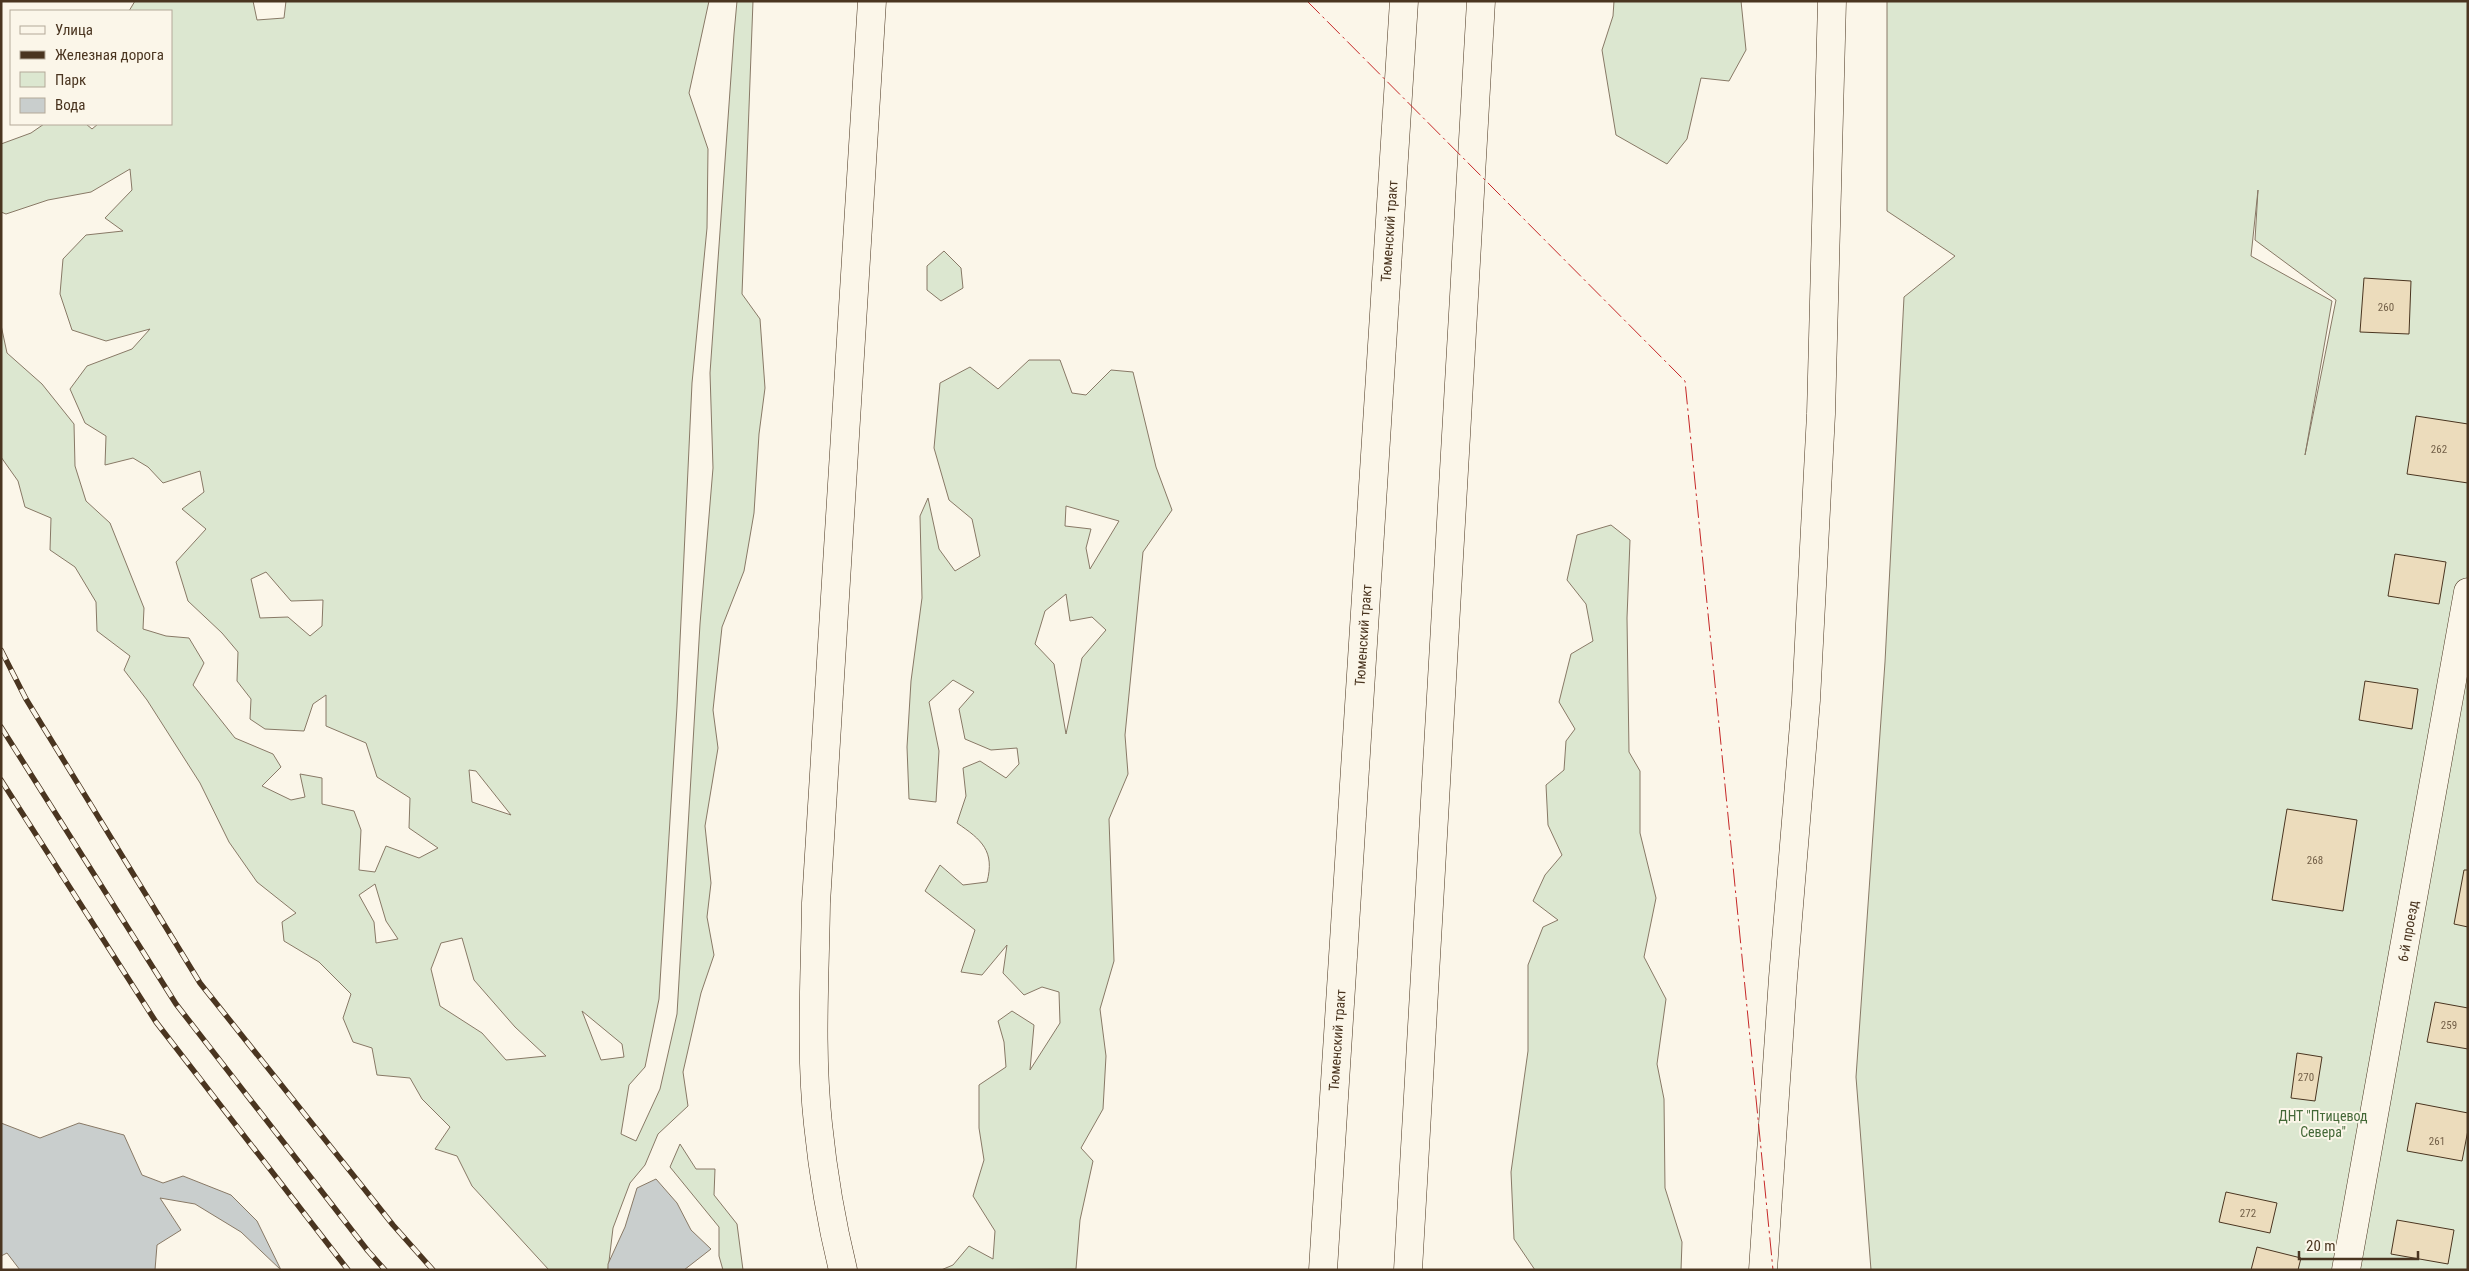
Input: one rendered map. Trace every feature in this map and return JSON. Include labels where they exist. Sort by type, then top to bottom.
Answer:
[{"type":"main road","points":[[843,1270],[829,1212],[818,1122],[814,1042],[816,903],[872,1]]},
{"type":"main road","name":"Тюменский тракт","points":[[1322,1270],[1404,1]]},
{"type":"main road","points":[[1408,1270],[1481,1]]},
{"type":"main road","points":[[1763,1270],[1782,978],[1806,700],[1821,414],[1832,1]]},
{"type":"main road","name":"6-й проезд","points":[[2346,1270],[2468,592]]},
{"type":"green space","points":[[135,1],[253,1],[257,20],[284,18],[286,1],[709,1],[689,93],[708,149],[707,228],[692,383],[677,706],[659,999],[645,1067],[629,1085],[621,1134],[636,1141],[660,1089],[677,1014],[700,624],[713,468],[710,373],[734,34],[737,1],[753,1],[742,294],[760,319],[765,388],[759,434],[754,513],[744,571],[722,627],[713,710],[718,748],[705,826],[711,883],[707,917],[714,955],[701,993],[683,1072],[688,1106],[658,1134],[645,1165],[630,1183],[613,1228],[608,1270],[549,1270],[472,1186],[457,1156],[435,1149],[450,1127],[422,1099],[410,1078],[377,1075],[372,1048],[353,1042],[343,1018],[351,994],[319,962],[284,941],[282,922],[296,913],[257,882],[229,842],[200,783],[147,700],[124,670],[130,656],[97,631],[96,602],[75,567],[50,550],[51,518],[25,507],[18,481],[1,457],[1,325],[7,353],[42,384],[74,424],[75,466],[86,501],[110,523],[144,608],[143,629],[166,636],[189,638],[204,663],[193,685],[235,738],[273,754],[281,767],[262,786],[291,800],[305,797],[300,774],[322,778],[322,804],[354,811],[361,830],[359,870],[375,872],[386,846],[419,858],[438,848],[409,828],[410,798],[377,777],[366,743],[326,726],[326,695],[313,704],[304,731],[265,729],[250,719],[251,699],[237,681],[238,652],[222,633],[188,601],[176,562],[206,529],[182,509],[204,492],[200,471],[163,483],[148,467],[133,458],[105,465],[106,436],[85,423],[70,389],[87,366],[132,349],[150,329],[106,341],[72,330],[60,294],[63,259],[86,235],[123,231],[105,218],[132,190],[130,169],[91,192],[48,200],[6,214],[1,212],[1,144],[31,133],[43,125],[87,125],[92,129],[97,125],[172,125],[172,10],[130,10]],"holes":[[[266,572],[291,601],[323,600],[322,626],[310,636],[288,617],[260,618],[251,579]],[[469,770],[476,771],[511,815],[472,802]],[[375,884],[386,921],[398,939],[376,943],[374,922],[359,895]],[[462,938],[474,980],[515,1027],[546,1056],[506,1060],[482,1033],[440,1006],[431,969],[441,943]],[[582,1011],[622,1044],[624,1057],[601,1060]]]},
{"type":"green space","points":[[1614,1],[1741,1],[1746,50],[1729,81],[1701,78],[1687,139],[1667,164],[1616,135],[1602,50],[1613,16]]},
{"type":"green space","name":"ДНТ \"Птицевод Севера\"","points":[[1887,1],[2468,1],[2468,1270],[1871,1270],[1856,1077],[1885,662],[1904,297],[1955,256],[1887,211]],"holes":[[[2258,190],[2255,240],[2336,300],[2305,455],[2332,301],[2251,256]]]},
{"type":"green space","points":[[944,251],[961,268],[963,288],[941,301],[927,290],[927,266]]},
{"type":"green space","points":[[1029,360],[1060,360],[1072,393],[1086,395],[1111,370],[1133,372],[1156,467],[1172,510],[1143,552],[1125,735],[1128,774],[1109,819],[1114,961],[1100,1009],[1106,1056],[1103,1109],[1081,1148],[1093,1161],[1080,1220],[1076,1269],[941,1270],[953,1265],[969,1246],[993,1259],[995,1231],[973,1196],[984,1160],[979,1128],[979,1085],[1006,1067],[1004,1042],[998,1021],[1012,1011],[1034,1025],[1030,1070],[1060,1023],[1059,992],[1042,987],[1024,995],[1003,973],[1007,945],[982,975],[961,972],[975,930],[925,891],[940,865],[963,885],[987,882],[989,871],[988,854],[980,841],[957,823],[966,796],[963,768],[980,761],[1006,778],[1019,764],[1017,748],[991,750],[965,739],[959,709],[974,692],[953,680],[929,702],[939,751],[936,802],[909,799],[907,747],[911,681],[922,598],[920,516],[928,498],[939,549],[955,571],[980,556],[972,519],[949,500],[934,448],[940,383],[970,367],[998,389]],"holes":[[[1066,506],[1119,521],[1090,569],[1086,548],[1091,529],[1065,526]],[[1066,594],[1070,621],[1092,617],[1106,630],[1082,658],[1066,734],[1054,664],[1035,644],[1045,611]]]},
{"type":"green space","points":[[1611,525],[1630,540],[1627,618],[1629,752],[1640,771],[1640,833],[1656,898],[1644,957],[1666,999],[1657,1064],[1664,1099],[1665,1188],[1682,1242],[1681,1270],[1535,1270],[1514,1239],[1511,1172],[1528,1051],[1528,965],[1543,927],[1558,920],[1533,901],[1545,875],[1562,855],[1548,825],[1546,785],[1564,770],[1566,741],[1575,729],[1559,702],[1571,654],[1593,641],[1586,604],[1567,580],[1577,535]]},
{"type":"green space","points":[[680,1144],[696,1169],[715,1169],[714,1195],[737,1224],[743,1270],[723,1270],[719,1256],[719,1227],[670,1167]]},
{"type":"water","points":[[1,1123],[40,1138],[79,1123],[124,1135],[142,1175],[163,1183],[183,1176],[231,1195],[257,1221],[281,1270],[241,1232],[195,1204],[160,1198],[181,1230],[157,1245],[155,1270],[20,1270],[7,1253],[1,1256]]},
{"type":"water","points":[[656,1179],[677,1203],[691,1230],[711,1249],[684,1270],[608,1270],[608,1264],[625,1227],[637,1188]]},
{"type":"building","points":[[2364,278],[2411,281],[2409,334],[2360,332]]},
{"type":"building","points":[[2416,416],[2468,424],[2468,483],[2407,474]]},
{"type":"building","points":[[2395,554],[2446,562],[2439,604],[2388,596]]},
{"type":"building","points":[[2365,681],[2418,689],[2412,729],[2359,720]]},
{"type":"building","points":[[2287,809],[2357,820],[2343,911],[2272,900]]},
{"type":"building","points":[[2464,870],[2468,870],[2468,927],[2454,924]]},
{"type":"building","points":[[2435,1002],[2468,1008],[2468,1049],[2427,1042]]},
{"type":"building","points":[[2297,1053],[2322,1057],[2315,1101],[2291,1098]]},
{"type":"building","points":[[2416,1103],[2468,1113],[2468,1130],[2462,1161],[2407,1151]]},
{"type":"building","points":[[2226,1192],[2277,1203],[2270,1233],[2219,1222]]},
{"type":"building","points":[[2397,1220],[2454,1230],[2448,1264],[2391,1254]]},
{"type":"building","points":[[2257,1247],[2301,1258],[2298,1270],[2251,1270]]},
{"type":"railway","points":[[1,650],[26,699],[200,983],[393,1225],[433,1270]]},
{"type":"railway","points":[[1,727],[176,1004],[368,1251],[385,1270]]},
{"type":"railway","points":[[1,780],[156,1022],[348,1270]]},
{"type":"power","points":[[1307,1],[1685,381],[1773,1270]]}]
